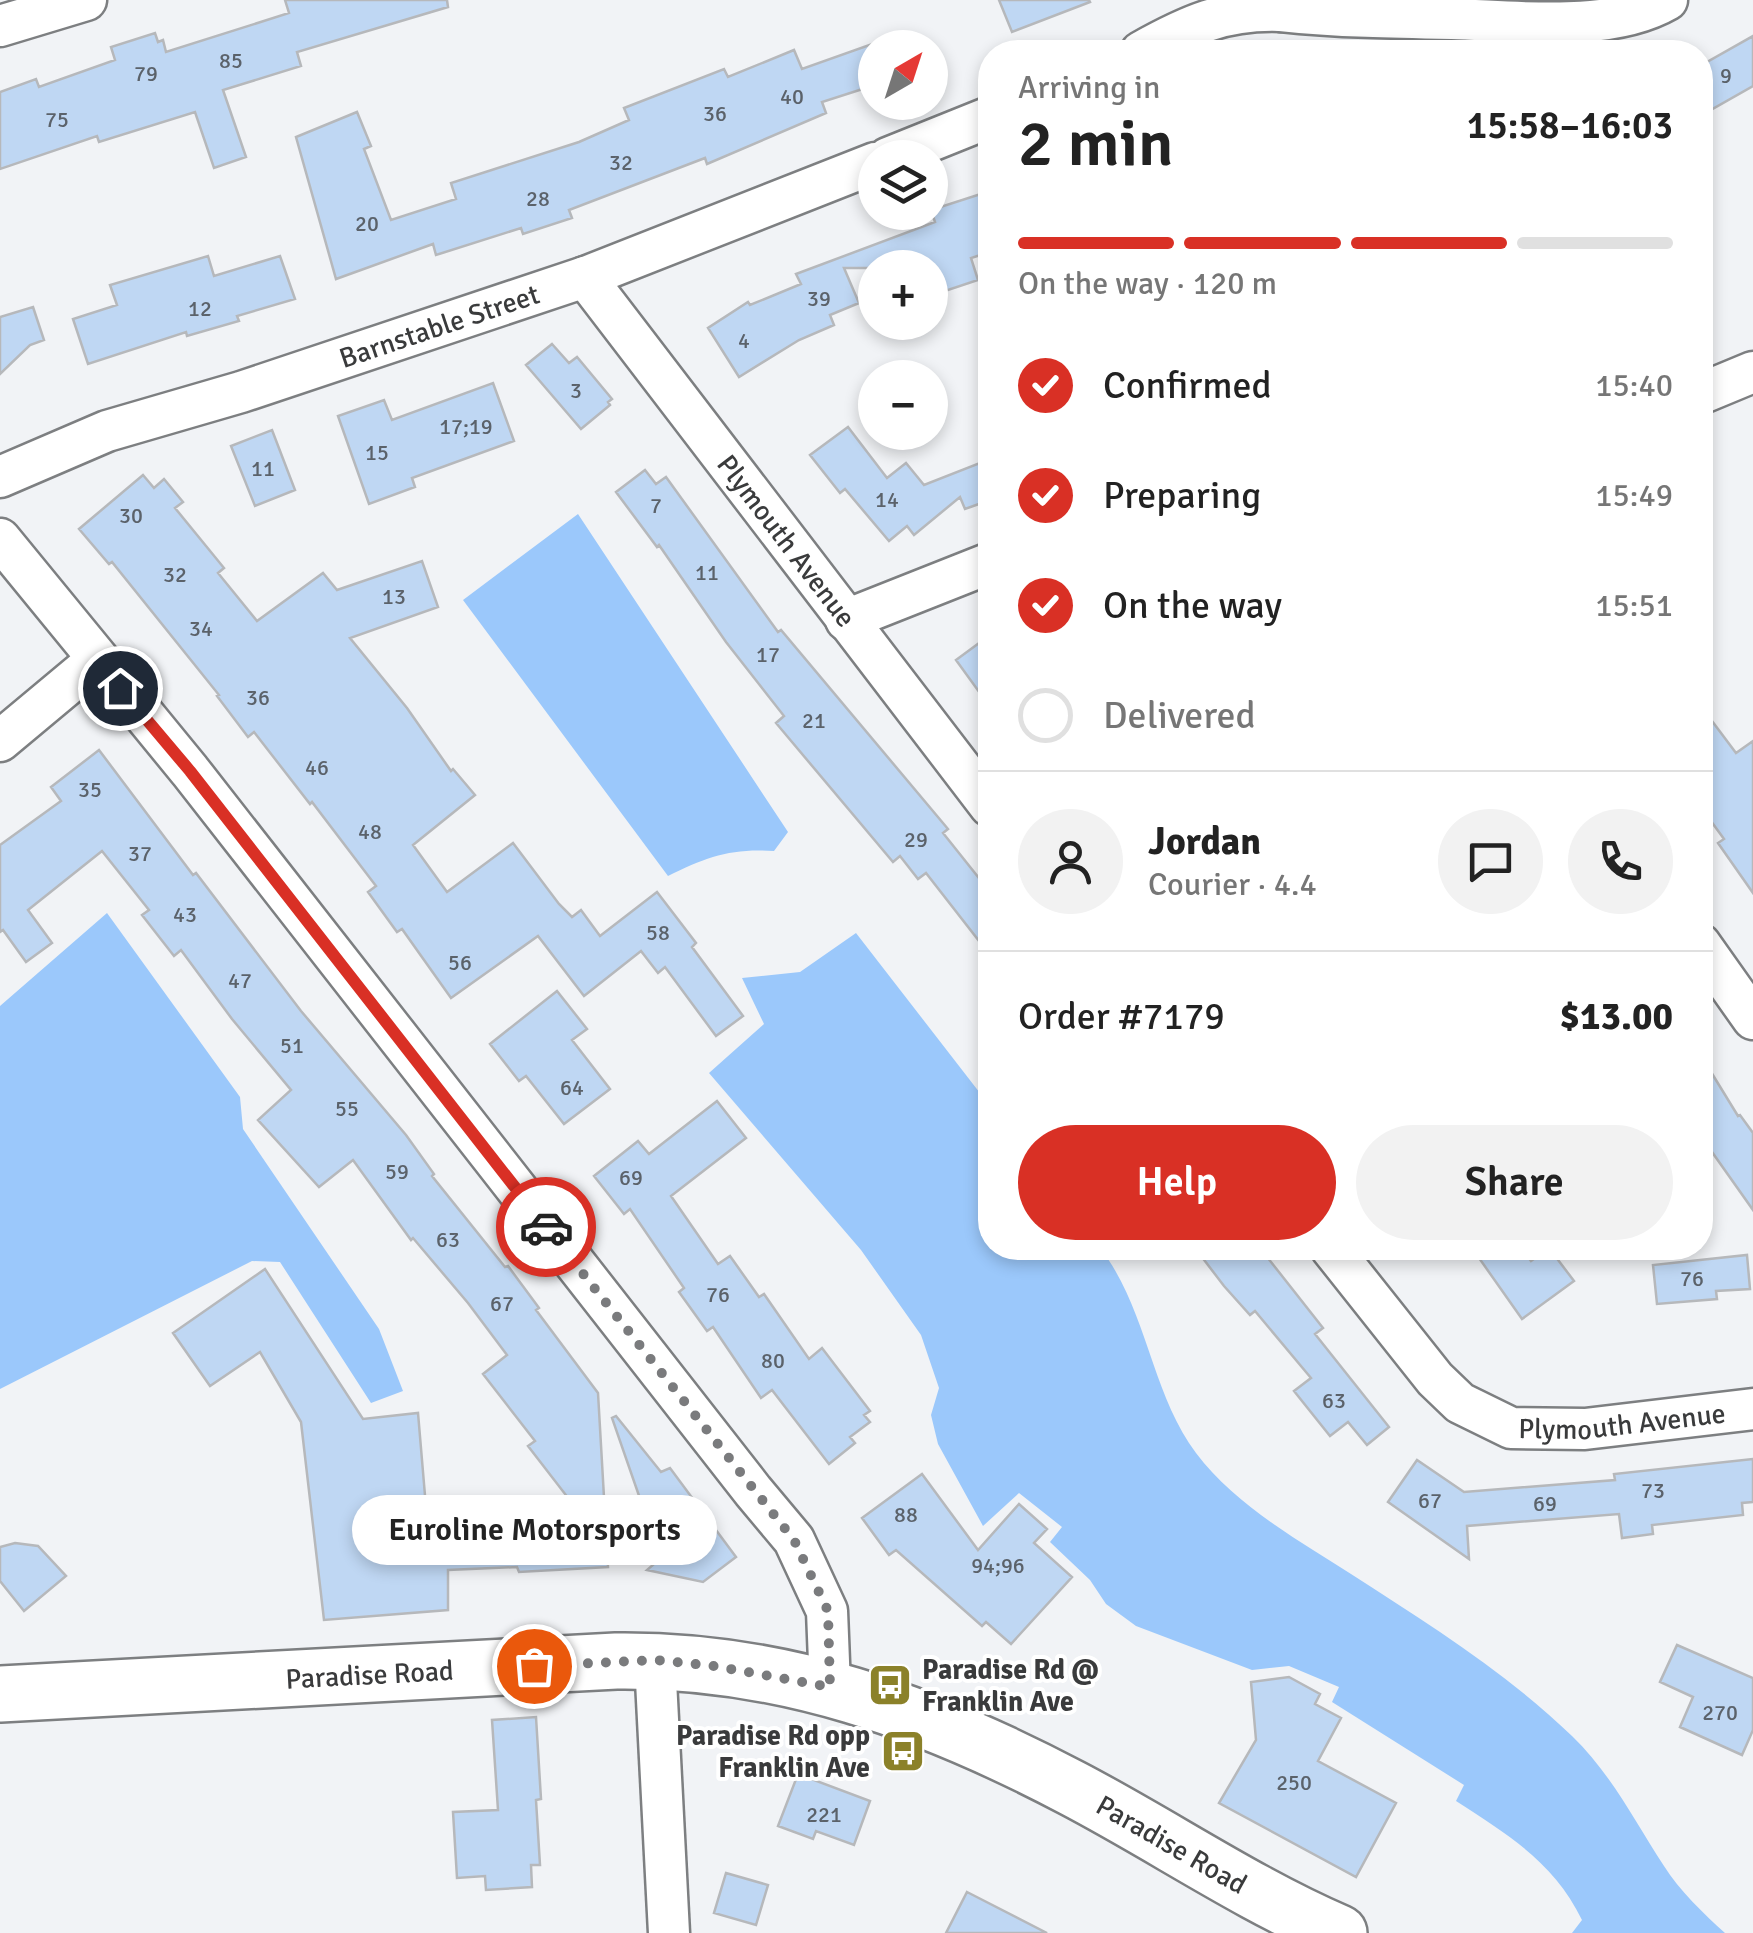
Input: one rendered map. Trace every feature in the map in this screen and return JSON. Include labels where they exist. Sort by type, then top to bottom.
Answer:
[{"type":"highway","name":"Paradise Road","points":[[0,1694],[656,1660],[714,1666],[830,1687],[891,1705],[1003,1753],[1074,1789],[1263,1896],[1339,1933]]},
{"type":"street","points":[[0,26],[86,0]]},
{"type":"street","points":[[1173,40],[1217,16],[1281,5],[1332,16],[1552,21],[1631,15],[1667,0]]},
{"type":"street","points":[[933,140],[978,122]]},
{"type":"street","name":"Barnstable Street","points":[[0,477],[107,431],[241,392],[586,277],[858,170]]},
{"type":"street","name":"Plymouth Avenue","points":[[586,277],[978,790]]},
{"type":"street","points":[[1713,389],[1753,372]]},
{"type":"street","points":[[0,539],[190,771],[728,1461],[794,1540],[828,1611],[830,1687]]},
{"type":"street","points":[[846,620],[978,568]]},
{"type":"street","points":[[0,741],[97,660]]},
{"type":"street","points":[[1713,963],[1753,1020]]},
{"type":"street","name":"Plymouth Avenue","points":[[1341,1260],[1435,1379],[1460,1402],[1511,1428],[1585,1429],[1753,1409]]},
{"type":"street","points":[[656,1660],[670,1933]]},
{"type":"shaded area","points":[[578,514],[788,832],[774,851],[719,855],[668,876],[463,600]]},
{"type":"shaded area","points":[[107,913],[240,1097],[243,1129],[379,1329],[403,1391],[371,1403],[280,1262],[252,1261],[0,1389],[0,1006]]},
{"type":"shaded area","points":[[856,933],[978,1091],[978,1260],[1108,1260],[1128,1297],[1181,1429],[1212,1472],[1268,1520],[1466,1650],[1547,1713],[1599,1766],[1670,1875],[1725,1933],[1572,1933],[1582,1920],[1544,1866],[1456,1801],[1464,1785],[1332,1702],[1339,1687],[1289,1666],[1252,1670],[1136,1626],[1106,1604],[1090,1580],[1050,1542],[1062,1527],[1019,1493],[983,1526],[938,1444],[931,1415],[939,1388],[921,1335],[861,1250],[709,1073],[764,1024],[742,978],[800,972]]},
{"type":"building","points":[[285,0],[447,0],[448,7],[297,52],[301,66],[223,90],[246,157],[214,168],[195,112],[99,142],[97,136],[0,169],[0,92],[36,79],[39,87],[115,60],[111,47],[155,33],[158,42],[163,40],[166,52],[289,13]]},
{"type":"building","points":[[999,0],[1089,0],[1090,2],[1012,32]]},
{"type":"building","points":[[1753,36],[1753,86],[1713,109],[1713,59]]},
{"type":"building","points":[[858,49],[858,90],[822,102],[826,113],[707,164],[705,158],[569,210],[572,218],[523,234],[521,228],[436,255],[433,244],[336,279],[296,137],[357,112],[371,146],[364,149],[391,220],[456,199],[451,183],[579,142],[629,120],[624,108],[724,69],[728,77],[794,50],[802,69]]},
{"type":"building","points":[[978,195],[978,256],[971,258],[978,280],[948,290],[948,250],[860,250],[914,230],[948,230],[948,205]]},
{"type":"building","points":[[858,251],[858,268],[844,268],[858,303],[830,315],[834,325],[799,340],[739,377],[708,328],[748,302],[750,305],[801,284],[796,274]]},
{"type":"building","points":[[208,256],[214,276],[280,256],[295,299],[237,316],[239,321],[187,336],[186,332],[88,364],[73,319],[117,305],[110,285]]},
{"type":"building","points":[[33,307],[44,340],[30,345],[0,374],[0,317]]},
{"type":"building","points":[[552,344],[569,363],[577,357],[612,399],[581,429],[526,365]]},
{"type":"building","points":[[493,383],[514,441],[412,478],[415,487],[369,504],[338,416],[384,400],[392,420]]},
{"type":"building","points":[[848,427],[858,440],[858,450],[866,450],[887,478],[906,463],[924,485],[978,464],[978,504],[965,509],[960,497],[914,535],[907,526],[889,541],[845,489],[840,493],[810,455]]},
{"type":"building","points":[[272,430],[295,490],[255,506],[231,446]]},
{"type":"building","points":[[645,470],[656,484],[666,477],[778,632],[781,630],[948,829],[943,833],[978,877],[978,940],[926,873],[918,879],[900,856],[893,862],[776,723],[784,716],[616,492]]},
{"type":"building","points":[[143,475],[154,488],[164,479],[183,502],[175,508],[224,568],[218,573],[257,621],[323,573],[337,590],[422,561],[438,607],[350,638],[407,708],[451,771],[475,795],[413,845],[447,892],[513,843],[559,904],[572,917],[581,910],[600,936],[657,892],[743,1016],[716,1036],[665,967],[658,973],[641,951],[584,996],[538,936],[451,998],[402,929],[397,932],[368,892],[376,886],[312,802],[254,732],[248,737],[112,562],[109,564],[79,529]]},
{"type":"building","points":[[978,644],[978,690],[956,660]]},
{"type":"building","points":[[1713,722],[1736,753],[1753,741],[1753,893],[1718,843],[1724,839],[1713,824]]},
{"type":"building","points":[[99,750],[193,875],[196,873],[301,1011],[406,1135],[432,1176],[508,1266],[598,1393],[608,1567],[519,1572],[517,1567],[448,1570],[448,1610],[324,1620],[301,1422],[260,1352],[210,1386],[173,1333],[265,1269],[363,1419],[418,1413],[427,1519],[579,1512],[528,1446],[535,1441],[483,1374],[507,1355],[468,1303],[411,1240],[353,1160],[319,1187],[258,1120],[291,1090],[181,950],[174,956],[142,915],[149,910],[102,851],[28,910],[52,943],[26,962],[3,930],[0,932],[0,845],[61,801],[51,787]]},
{"type":"building","points":[[557,991],[587,1029],[572,1040],[610,1089],[564,1124],[526,1076],[519,1081],[490,1044]]},
{"type":"building","points":[[1713,1075],[1753,1133],[1753,1210],[1713,1153]]},
{"type":"building","points":[[717,1101],[746,1138],[671,1196],[718,1264],[730,1256],[759,1297],[764,1294],[809,1359],[822,1348],[870,1411],[864,1415],[870,1422],[850,1437],[855,1443],[829,1464],[772,1390],[761,1398],[713,1327],[707,1331],[679,1292],[684,1288],[630,1209],[624,1214],[594,1176],[638,1141],[649,1154]]},
{"type":"building","points":[[1747,1255],[1750,1289],[1716,1291],[1717,1299],[1657,1304],[1653,1265]]},
{"type":"building","points":[[1204,1260],[1269,1260],[1323,1328],[1315,1334],[1389,1427],[1367,1445],[1348,1422],[1330,1436],[1294,1391],[1311,1378],[1255,1311],[1250,1315]]},
{"type":"building","points":[[1480,1260],[1558,1260],[1574,1281],[1522,1319]]},
{"type":"building","points":[[616,1416],[661,1472],[670,1468],[736,1557],[703,1582],[647,1570],[675,1546],[645,1513],[612,1418]]},
{"type":"building","points":[[1753,1459],[1753,1502],[1742,1503],[1743,1515],[1652,1525],[1653,1534],[1622,1538],[1619,1514],[1467,1526],[1469,1559],[1388,1502],[1417,1460],[1464,1492],[1615,1480],[1614,1474]]},
{"type":"building","points":[[922,1474],[978,1550],[1019,1504],[1047,1529],[1034,1543],[1072,1577],[1011,1644],[986,1622],[982,1626],[896,1550],[889,1555],[862,1518]]},
{"type":"building","points":[[15,1543],[38,1546],[66,1576],[24,1611],[0,1581],[0,1547]]},
{"type":"building","points":[[1677,1645],[1753,1678],[1753,1730],[1742,1755],[1680,1727],[1693,1697],[1660,1682]]},
{"type":"building","points":[[1289,1677],[1320,1694],[1315,1704],[1341,1718],[1318,1761],[1396,1803],[1356,1877],[1219,1803],[1256,1740],[1251,1682]]},
{"type":"building","points":[[536,1717],[540,1865],[531,1865],[532,1887],[486,1890],[485,1876],[457,1878],[453,1812],[498,1810],[492,1720]]},
{"type":"building","points":[[798,1774],[870,1801],[854,1845],[816,1831],[813,1839],[778,1826]]},
{"type":"building","points":[[726,1873],[768,1885],[756,1925],[714,1913]]},
{"type":"building","points":[[967,1892],[1047,1933],[946,1933]]},
{"type":"way so far","points":[[534,1666],[656,1660],[830,1687],[828,1611],[794,1540],[546,1227]]},
{"type":"place","name":"Euroline Motorsports","points":[[534,1666]]},
{"type":"place","name":"Paradise Rd @ Franklin Ave","points":[[890,1685]]},
{"type":"place","name":"Paradise Rd opp Franklin Ave","points":[[903,1751]]},
{"type":"route","points":[[120,688],[190,771],[546,1227]]}]
